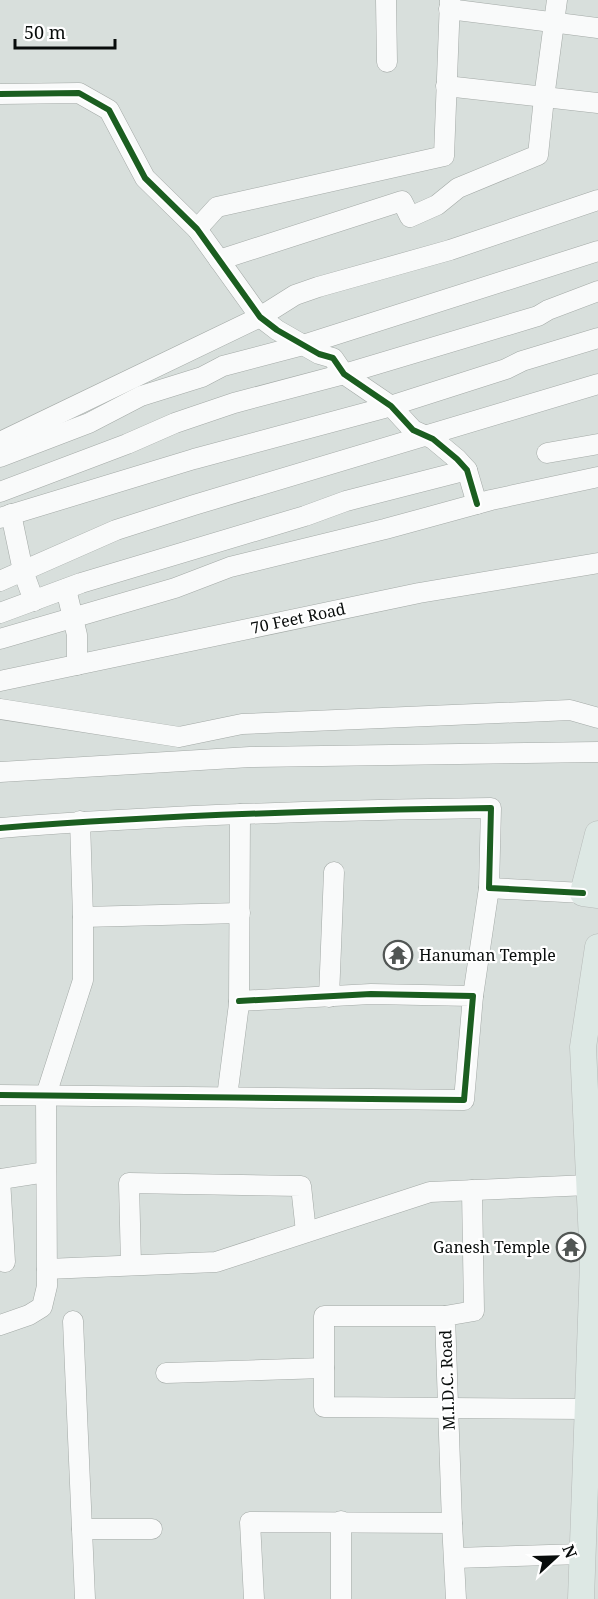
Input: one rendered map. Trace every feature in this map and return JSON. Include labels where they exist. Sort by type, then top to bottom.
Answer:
[{"type":"main road","points":[[591,894],[598,834]]},
{"type":"main road","points":[[581,1599],[587,1409],[596,1263],[590,1185],[590,1046],[598,947]]},
{"type":"street","points":[[386,0],[387,62]]},
{"type":"street","points":[[219,260],[402,201],[410,217],[437,205],[458,188],[538,155],[557,0]]},
{"type":"street","points":[[196,229],[217,207],[444,156],[450,4],[598,28]]},
{"type":"street","points":[[446,86],[598,103]]},
{"type":"street","points":[[0,94],[79,93],[109,110],[145,178],[196,229],[260,317],[319,354],[333,358],[344,374],[391,406],[413,430],[433,438],[467,470],[477,504]]},
{"type":"street","points":[[0,442],[260,317],[295,296],[450,250],[598,200]]},
{"type":"street","points":[[0,457],[89,423],[141,396],[202,377],[223,366],[303,345],[598,251]]},
{"type":"street","points":[[0,492],[127,444],[175,423],[234,403],[344,374],[538,316],[598,291]]},
{"type":"street","points":[[34,601],[5,516],[236,448],[391,406],[506,369],[522,361],[598,338]]},
{"type":"street","points":[[0,581],[116,530],[598,384]]},
{"type":"street","points":[[547,453],[598,444]]},
{"type":"street","points":[[0,614],[66,589],[305,516],[346,501],[467,470]]},
{"type":"street","points":[[0,639],[176,588],[230,567],[477,504],[598,477]]},
{"type":"street","name":"70 Feet Road","points":[[0,681],[419,593],[598,563]]},
{"type":"street","points":[[66,589],[77,635],[77,665]]},
{"type":"street","points":[[0,709],[179,737],[242,723],[570,710],[598,718]]},
{"type":"street","points":[[0,772],[250,757],[598,752]]},
{"type":"street","points":[[0,828],[80,821],[309,810],[491,808],[489,888],[472,996],[464,1100],[0,1095]]},
{"type":"street","points":[[227,1097],[239,1000],[240,813]]},
{"type":"street","points":[[0,1325],[42,1307],[47,1286],[46,1095],[82,980],[80,821]]},
{"type":"street","points":[[329,996],[334,872]]},
{"type":"street","points":[[489,888],[591,894]]},
{"type":"street","points":[[83,917],[240,913]]},
{"type":"street","points":[[239,1000],[371,994],[472,996]]},
{"type":"street","points":[[5,1262],[1,1179],[46,1172]]},
{"type":"street","points":[[131,1265],[129,1183],[301,1186],[306,1232]]},
{"type":"street","points":[[47,1269],[216,1262],[430,1192],[590,1185]]},
{"type":"street","name":"M.I.D.C. Road","points":[[456,1599],[445,1316],[474,1311],[472,1190]]},
{"type":"street","points":[[445,1316],[324,1316],[324,1407],[587,1409]]},
{"type":"street","points":[[73,1321],[85,1599]]},
{"type":"street","points":[[166,1373],[324,1368]]},
{"type":"street","points":[[341,1521],[341,1599]]},
{"type":"street","points":[[254,1599],[250,1522],[452,1523]]},
{"type":"street","points":[[82,1528],[152,1529]]},
{"type":"street","points":[[455,1558],[582,1554]]},
{"type":"cycle path","points":[[0,94],[79,93],[109,110],[145,178],[197,229],[260,317],[277,330],[319,354],[333,358],[344,374],[391,406],[413,430],[433,439],[457,459],[467,470],[477,504]]},
{"type":"cycle path","points":[[0,828],[246,814],[491,808],[489,888],[583,893]]},
{"type":"cycle path","points":[[0,1095],[464,1100],[473,996],[371,994],[239,1001]]},
{"type":"place","name":"Hanuman Temple","points":[[398,955]]},
{"type":"place","name":"Ganesh Temple","points":[[571,1247]]}]
